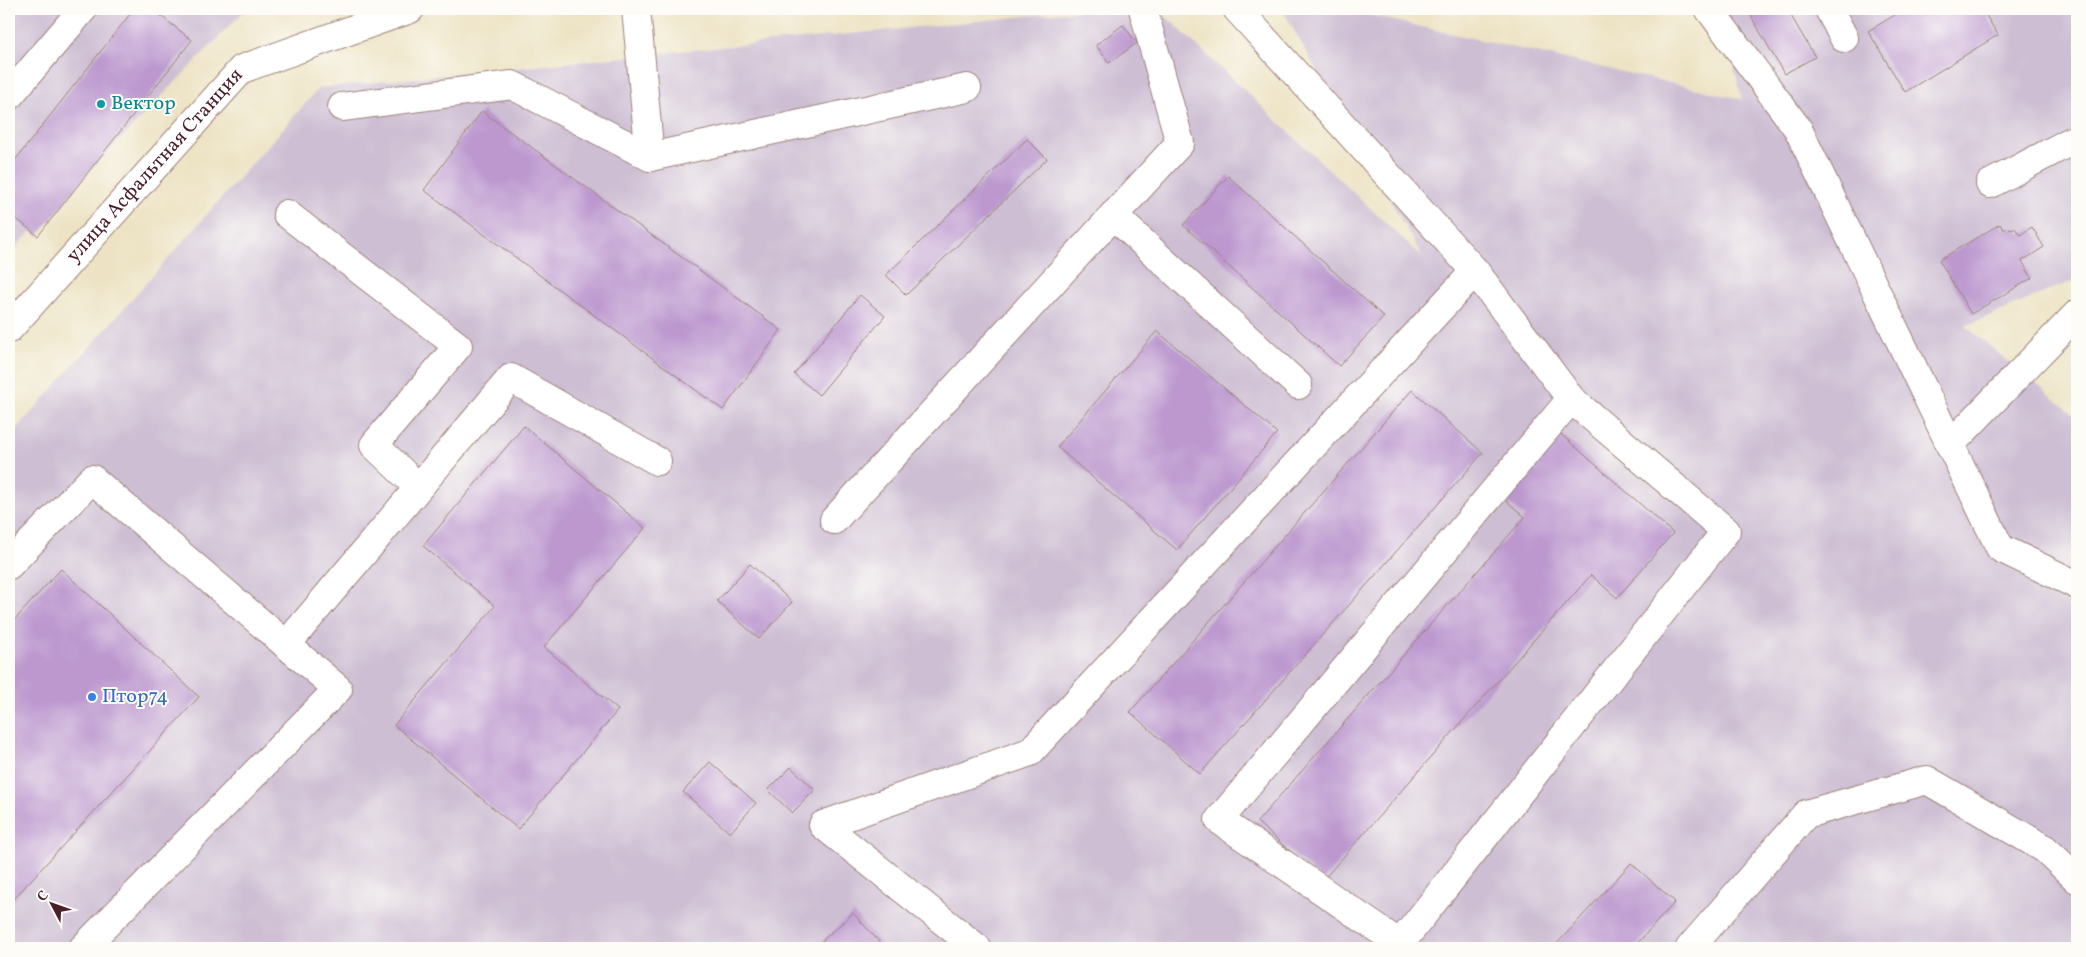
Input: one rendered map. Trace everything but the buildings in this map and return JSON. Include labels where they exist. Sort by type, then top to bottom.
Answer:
[{"type":"street","points":[[9,96],[82,9]]},
{"type":"street","name":"улица Асфальтная Станция","points":[[9,329],[242,69],[410,9]]},
{"type":"street","points":[[636,9],[650,157]]},
{"type":"street","points":[[834,520],[1180,143],[1143,9]]},
{"type":"street","points":[[1238,9],[1475,271],[1571,399],[1726,531],[1400,944],[1219,820],[1571,399]]},
{"type":"street","points":[[1709,9],[1798,129],[2000,548],[2077,585]]},
{"type":"street","points":[[1829,9],[1844,38]]},
{"type":"street","points":[[342,107],[512,84],[650,157],[967,88]]},
{"type":"street","points":[[1990,184],[2077,138]]},
{"type":"street","points":[[287,214],[458,346],[374,445],[418,487]]},
{"type":"street","points":[[1113,215],[1298,384]]},
{"type":"street","points":[[976,948],[823,825],[1030,752],[1475,271]]},
{"type":"street","points":[[1950,445],[2077,314]]},
{"type":"street","points":[[286,645],[511,378],[657,461]]},
{"type":"street","points":[[9,565],[92,479],[338,689],[83,948]]},
{"type":"street","points":[[1690,948],[1806,814],[1927,780],[2045,849],[2077,879]]},
{"type":"shaded area","points":[[9,9],[246,9],[9,254]]},
{"type":"shaded area","points":[[1096,9],[1158,9],[1423,258],[1282,9],[1342,9],[1742,99],[1719,9],[2077,9],[2077,279],[1965,326],[2077,417],[2077,948],[9,948],[9,438],[319,88]]},
{"type":"place","name":"Вектор","points":[[101,104]]},
{"type":"place","name":"Птор74","points":[[92,697]]}]
